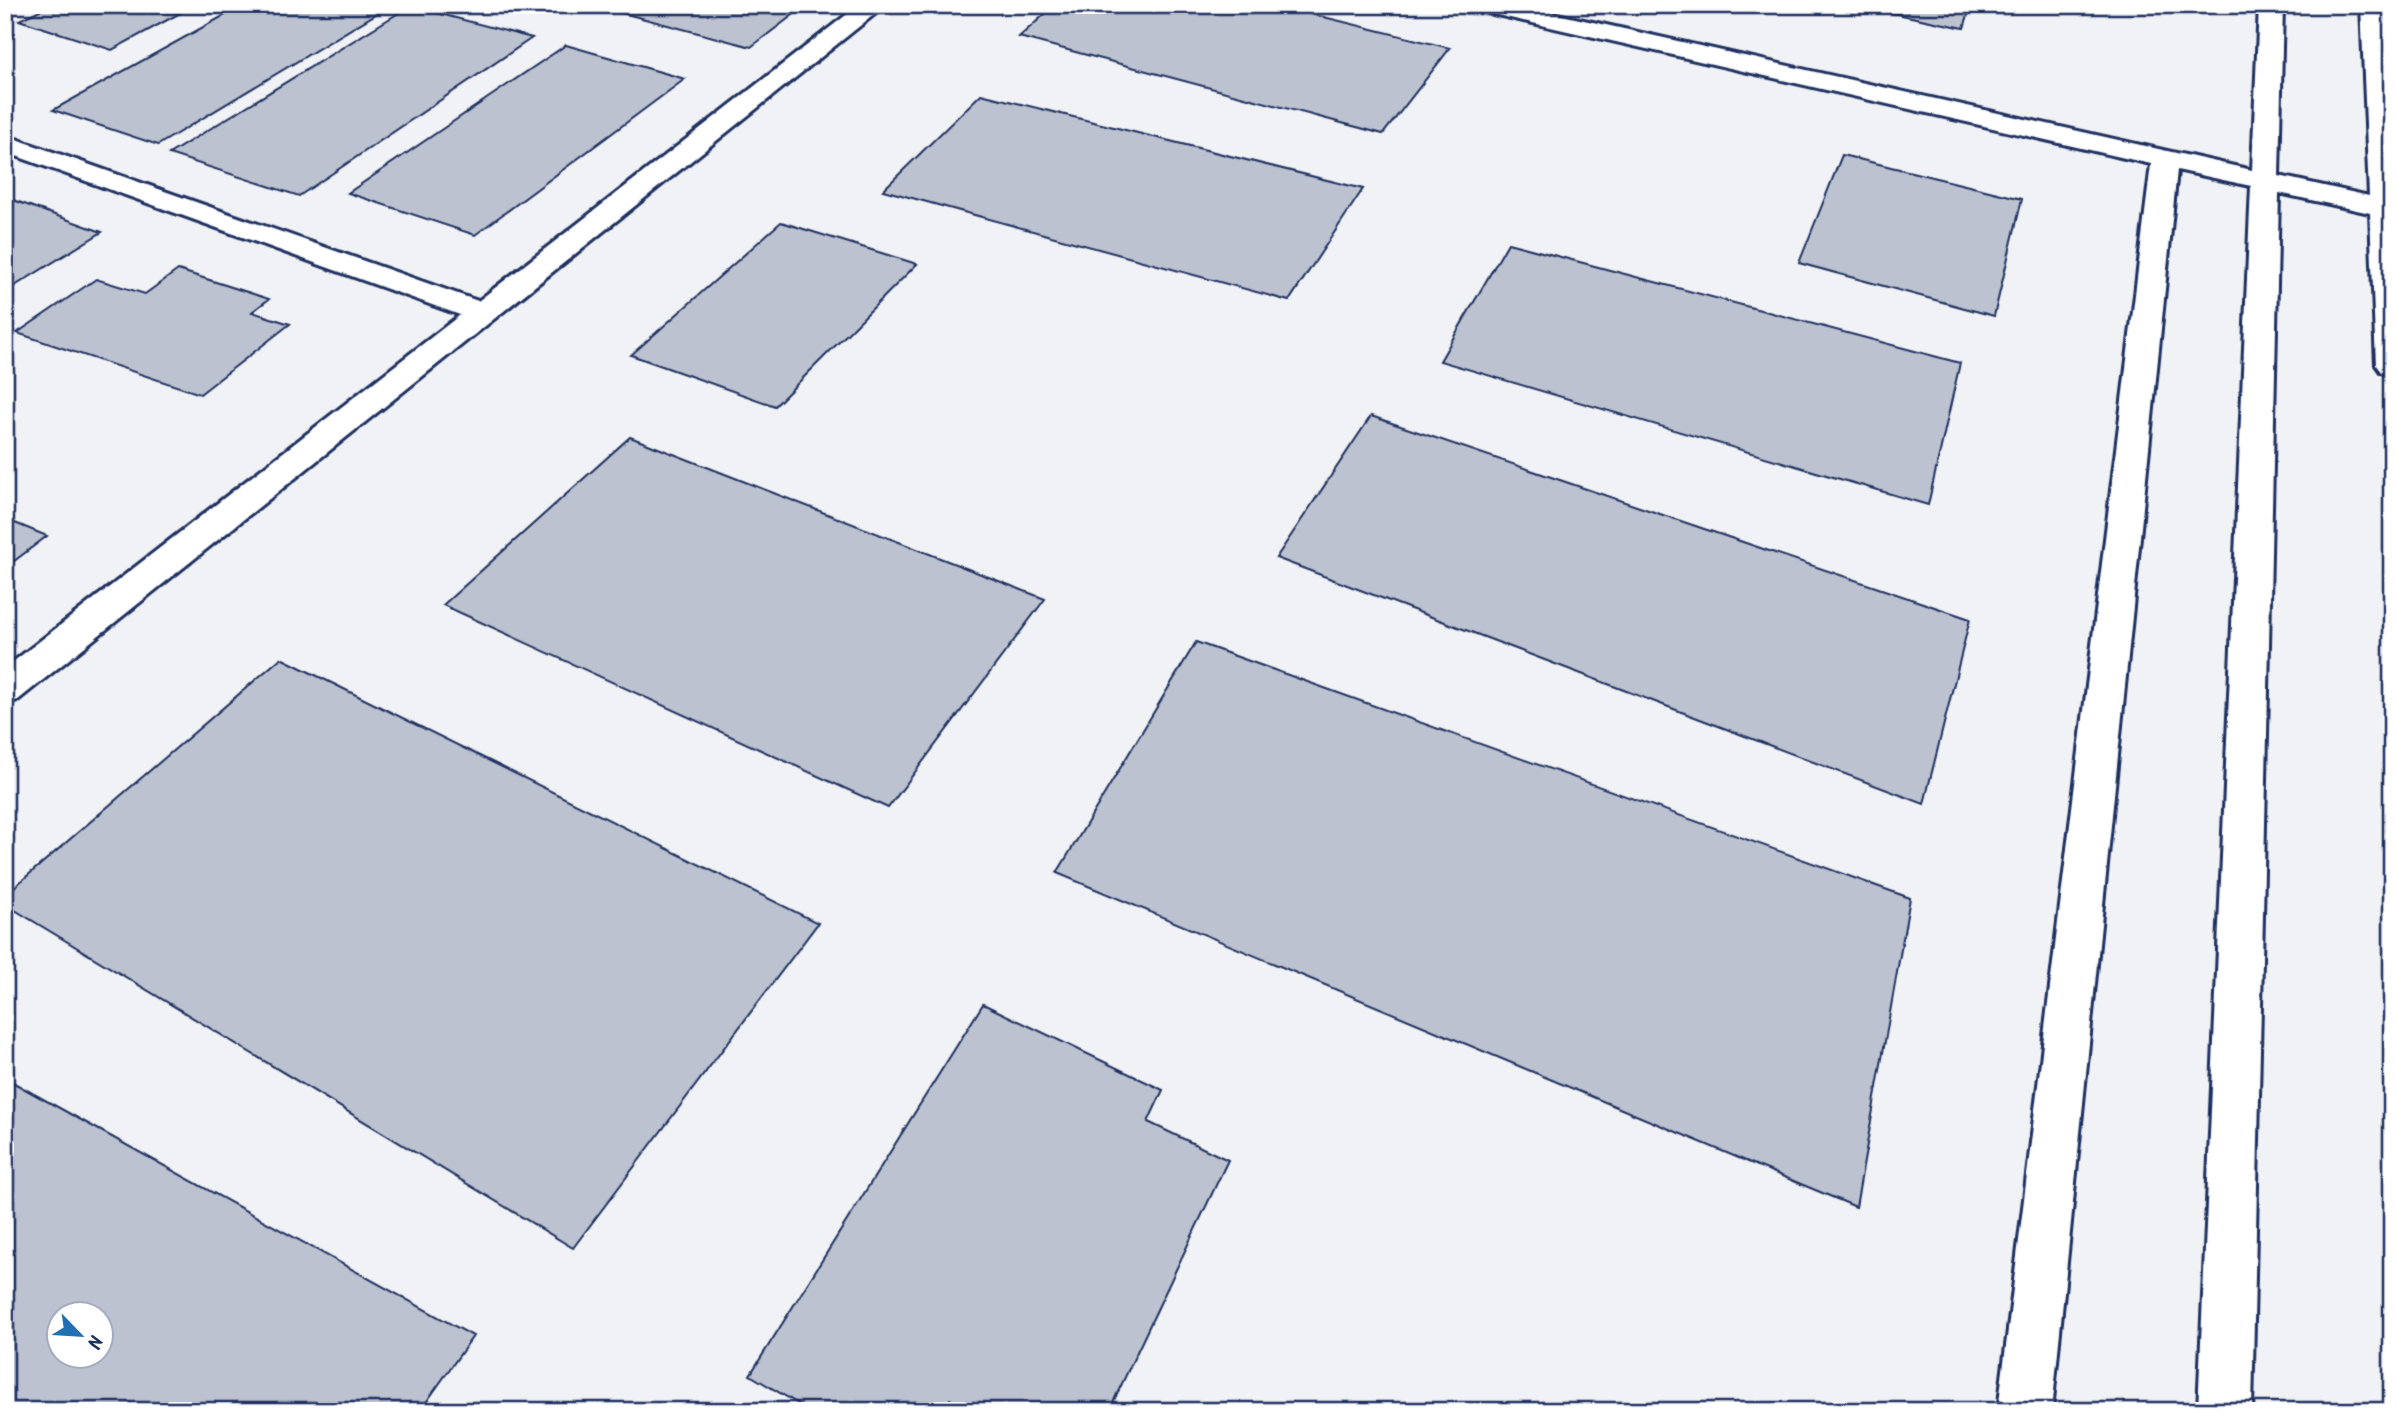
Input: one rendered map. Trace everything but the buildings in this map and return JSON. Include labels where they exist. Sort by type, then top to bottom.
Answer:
[{"type":"street","points":[[5,690],[874,5]]},
{"type":"street","points":[[1484,5],[2387,209]]},
{"type":"street","points":[[2225,1411],[2271,5]]},
{"type":"street","points":[[2373,5],[2387,209],[2392,365]]},
{"type":"street","points":[[5,143],[483,313]]},
{"type":"street","points":[[2025,1411],[2165,158]]}]
